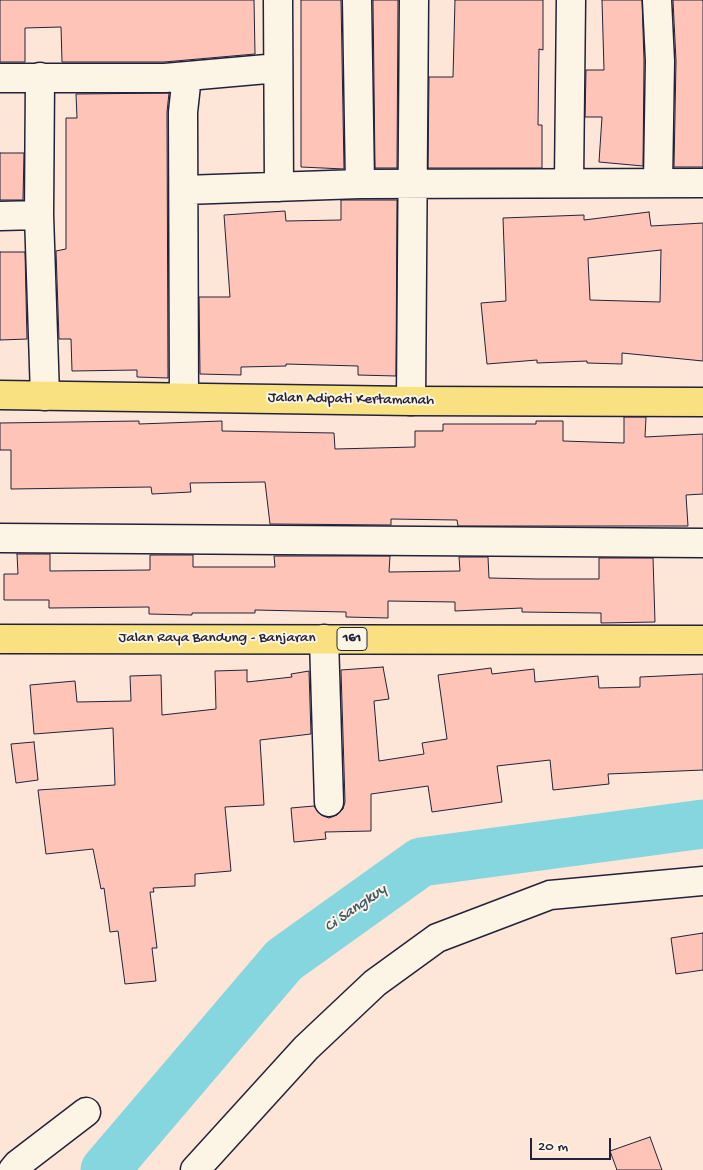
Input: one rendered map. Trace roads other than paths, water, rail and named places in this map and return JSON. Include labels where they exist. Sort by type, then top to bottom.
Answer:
[{"type":"main road","name":"Jalan Adipati Kertamanah","points":[[0,395],[411,401],[703,402]]},
{"type":"main road","name":"Jalan Raya Bandung - Banjaran","points":[[0,639],[703,640]]},
{"type":"street","points":[[278,0],[279,187]]},
{"type":"street","points":[[357,0],[360,184]]},
{"type":"street","points":[[411,401],[414,0]]},
{"type":"street","points":[[569,182],[571,0]]},
{"type":"street","points":[[657,0],[660,62],[658,183]]},
{"type":"street","points":[[0,78],[165,78],[278,68]]},
{"type":"street","points":[[184,397],[183,112],[187,76]]},
{"type":"street","points":[[40,77],[39,216],[46,396]]},
{"type":"street","points":[[184,190],[413,183],[703,183]]},
{"type":"street","points":[[0,216],[39,216]]},
{"type":"street","points":[[0,538],[703,543]]},
{"type":"street","points":[[324,639],[329,802]]},
{"type":"street","points":[[195,1170],[306,1048],[375,983],[437,938],[550,894],[703,881]]},
{"type":"street","points":[[14,1170],[18,1164],[86,1112]]},
{"type":"waterway","name":"Ci Sangkuy","points":[[105,1170],[284,960],[421,862],[703,824]]}]
